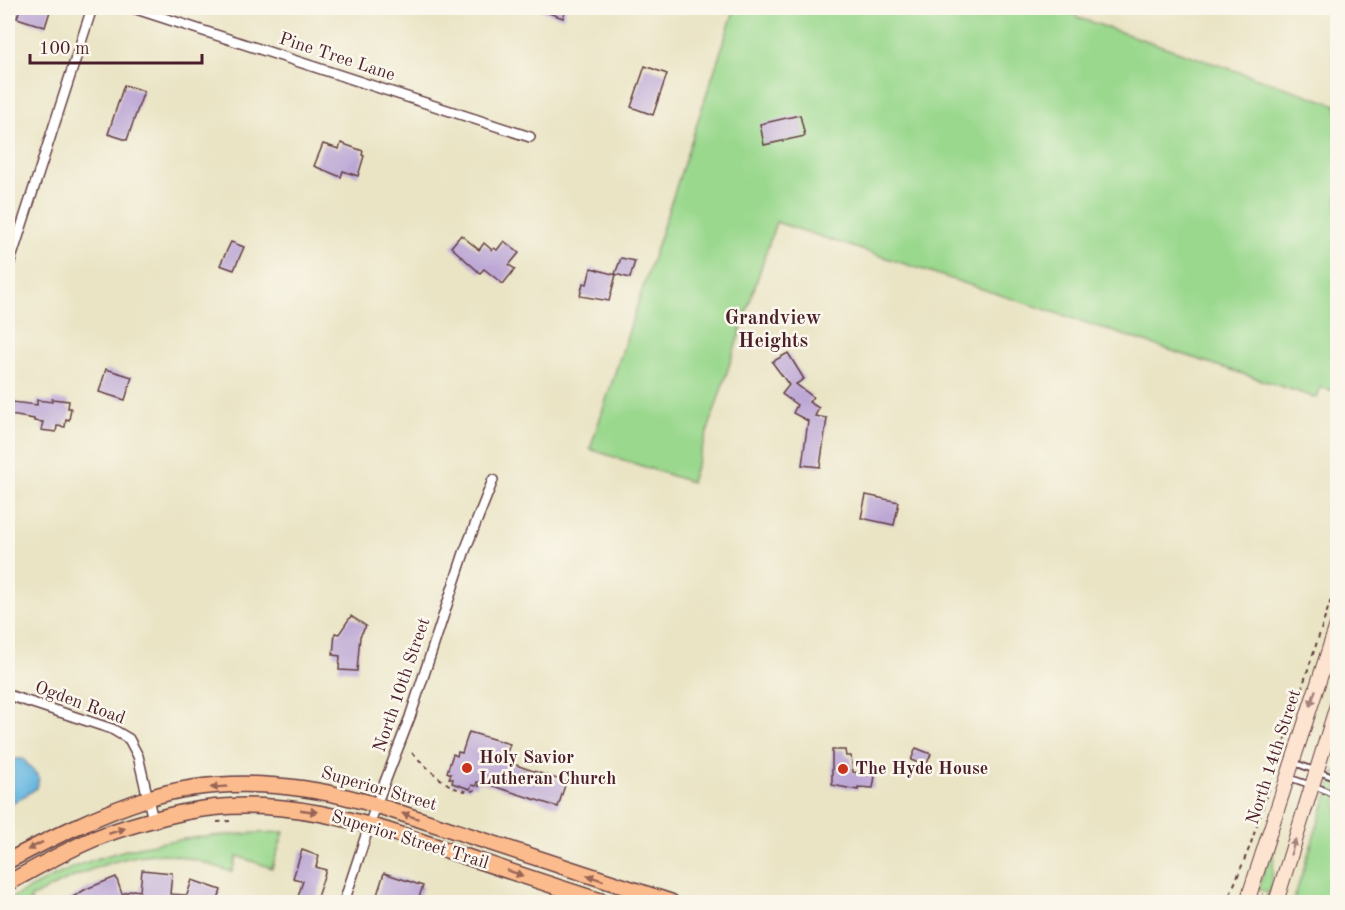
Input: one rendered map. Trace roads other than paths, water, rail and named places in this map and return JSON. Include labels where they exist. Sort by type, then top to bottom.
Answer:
[{"type":"main road","name":"North 14th Street","points":[[1247,903],[1338,622]]},
{"type":"main road","points":[[1277,900],[1338,702]]},
{"type":"main road","name":"Superior Street","points":[[8,861],[71,828],[148,799],[197,788],[284,786],[346,796],[376,805],[671,903]]},
{"type":"main road","name":"Superior Street","points":[[8,883],[88,841],[153,820],[186,812],[218,808],[286,808],[319,812],[370,824],[604,903]]},
{"type":"street","points":[[8,268],[92,8]]},
{"type":"street","name":"Pine Tree Lane","points":[[134,8],[530,137]]},
{"type":"street","name":"North 10th Street","points":[[344,903],[376,805],[410,717],[464,553],[493,480]]},
{"type":"street","name":"Ogden Road","points":[[8,695],[123,734],[134,746],[138,756],[153,820]]},
{"type":"lane","points":[[1292,762],[1338,779]]},
{"type":"lane","points":[[1287,777],[1338,797]]},
{"type":"lane","points":[[1334,903],[1338,893]]},
{"type":"lane","points":[[1277,900],[1294,903]]},
{"type":"water","points":[[8,759],[23,759],[39,777],[37,788],[8,806]]},
{"type":"place","name":"Holy Savior Lutheran Church","points":[[467,768]]},
{"type":"place","name":"The Hyde House","points":[[843,769]]},
{"type":"district","name":"Grandview Heights","points":[[773,330]]}]
